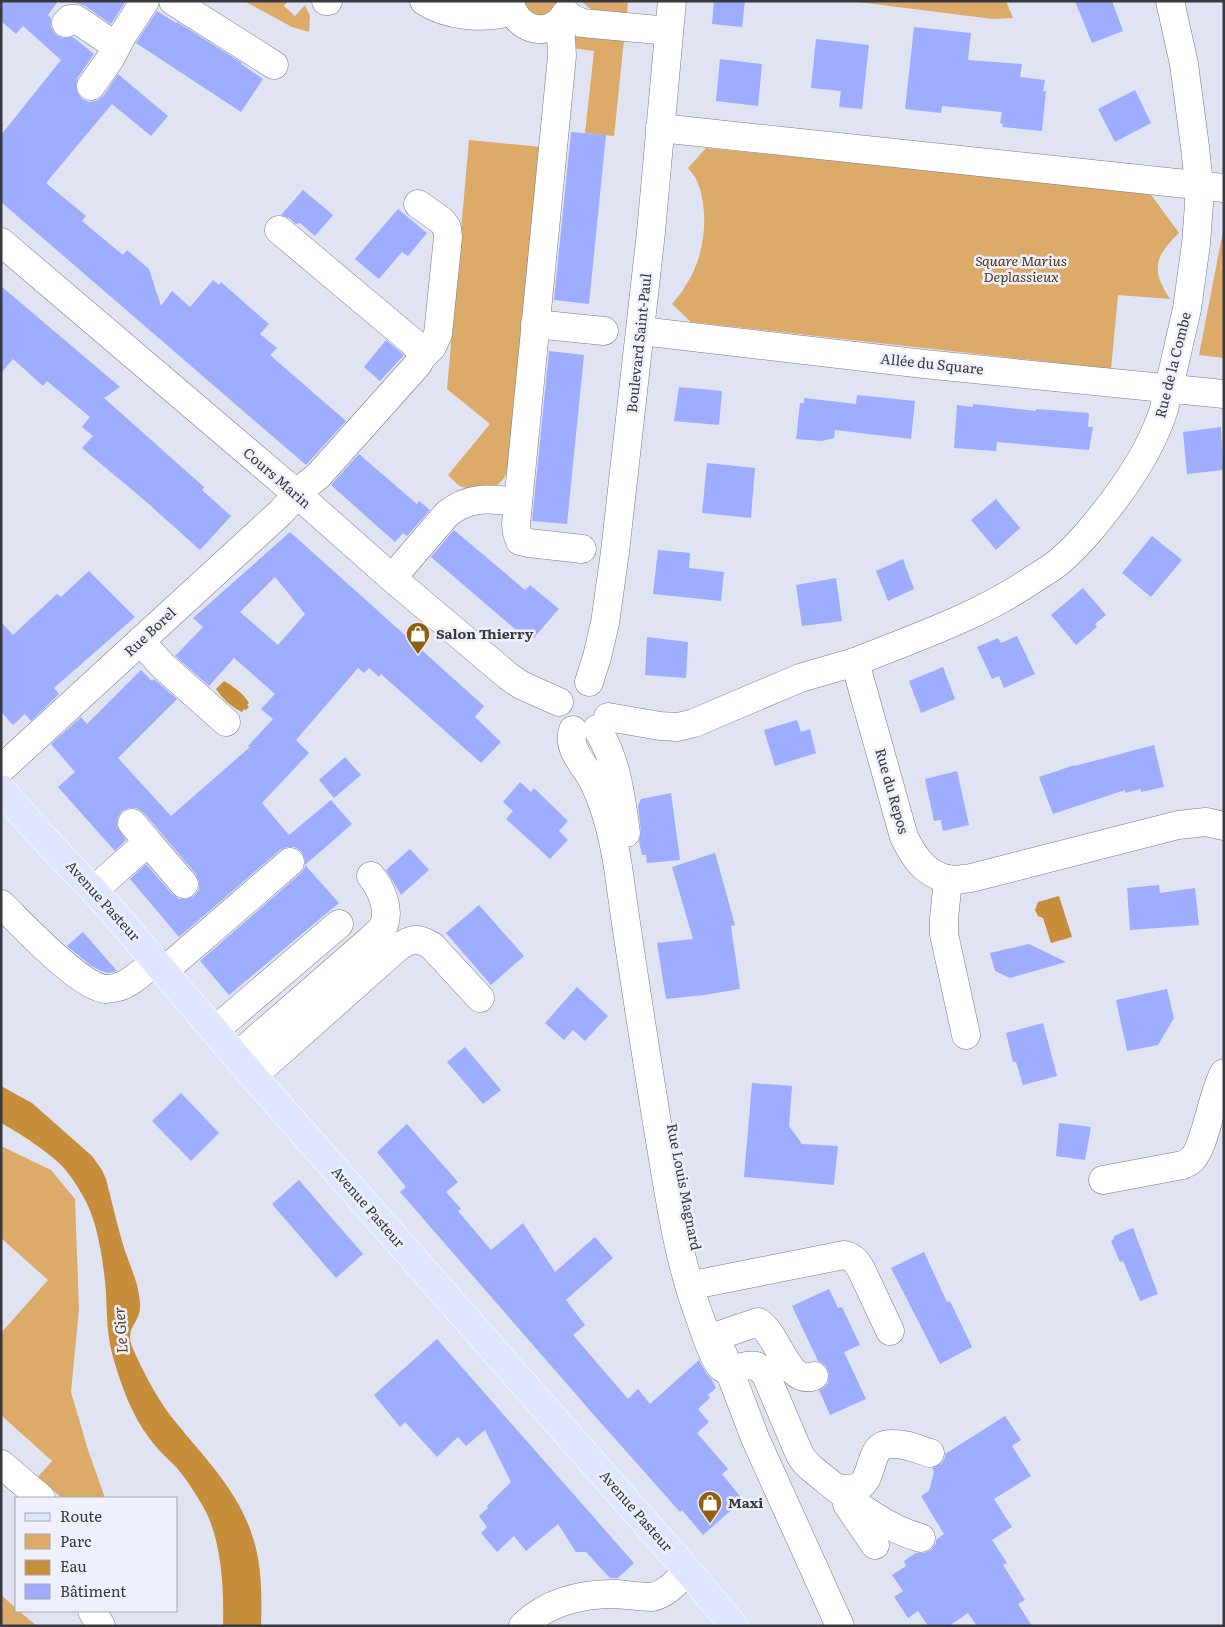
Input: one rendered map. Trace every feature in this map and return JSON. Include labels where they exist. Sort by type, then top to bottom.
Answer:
[{"type":"main road","name":"Avenue Pasteur","points":[[1,790],[94,890],[245,1066],[688,1571],[734,1626]]},
{"type":"street","points":[[91,86],[110,60],[116,46],[145,1]]},
{"type":"street","points":[[173,1],[274,65]]},
{"type":"street","points":[[424,1],[434,8],[457,14],[494,16],[510,6],[523,24],[539,30],[547,29],[563,14]]},
{"type":"street","name":"Boulevard Saint-Paul","points":[[589,682],[605,623],[615,552],[641,332],[672,1]]},
{"type":"street","name":"Rue de la Combe","points":[[855,662],[960,620],[1011,595],[1059,562],[1093,528],[1126,484],[1149,446],[1160,422],[1170,388],[1187,309],[1198,224],[1212,187],[1170,1]]},
{"type":"street","points":[[563,14],[582,22],[669,31]]},
{"type":"street","points":[[563,14],[562,56],[516,524],[520,541],[529,544],[582,549]]},
{"type":"street","points":[[66,23],[70,19],[76,19],[116,46]]},
{"type":"street","points":[[660,128],[1212,187]]},
{"type":"street","name":"Rue Borel","points":[[1,768],[325,470],[432,347],[438,334],[448,237],[447,228],[442,221],[418,204]]},
{"type":"street","points":[[279,230],[415,344],[420,351],[421,358]]},
{"type":"street","name":"Cours Marin","points":[[1,242],[508,676],[522,685],[559,702]]},
{"type":"street","points":[[535,324],[604,331]]},
{"type":"street","name":"Allée du Square","points":[[641,332],[924,364],[1224,394]]},
{"type":"street","points":[[392,578],[455,507],[466,501],[478,500],[518,502]]},
{"type":"street","points":[[140,641],[163,666],[226,722]]},
{"type":"street","points":[[855,662],[800,678],[694,723],[678,727],[660,726],[593,725],[566,725],[561,718],[559,702],[562,694],[568,687],[584,681],[600,686],[606,692],[609,699],[610,708],[593,725],[571,736],[571,743],[600,797],[614,842],[673,1222],[681,1257],[710,1347],[719,1366],[725,1370],[748,1365],[758,1367],[765,1373],[804,1461],[836,1488],[878,1519],[898,1530],[921,1538]]},
{"type":"street","name":"Rue du Repos","points":[[855,662],[904,837],[915,858],[930,872],[948,879],[971,878],[1178,825],[1206,822],[1224,826]]},
{"type":"street","name":"Rue Louis Magnard","points":[[593,725],[604,740],[610,754],[622,807],[668,1098],[703,1283],[729,1370],[755,1438],[840,1626]]},
{"type":"street","points":[[94,890],[140,832],[184,884]]},
{"type":"street","points":[[1,904],[60,961],[91,983],[105,989],[129,982],[160,966],[290,862]]},
{"type":"street","points":[[245,1066],[383,927],[386,917],[382,894],[371,876]]},
{"type":"street","points":[[948,879],[944,934],[966,1035]]},
{"type":"street","points":[[215,1030],[340,924]]},
{"type":"street","points":[[245,1066],[408,941],[423,941],[432,946],[480,998]]},
{"type":"street","points":[[1103,1180],[1183,1165],[1190,1162],[1200,1147],[1215,1092],[1224,1073]]},
{"type":"street","points":[[703,1283],[844,1255],[851,1256],[861,1268],[890,1331]]},
{"type":"street","points":[[718,1336],[758,1322],[769,1331],[783,1356],[797,1375],[802,1378],[814,1376]]},
{"type":"street","points":[[836,1488],[847,1489],[860,1486],[869,1472],[874,1456],[883,1445],[902,1445],[930,1453]]},
{"type":"street","points":[[1,1464],[40,1497]]},
{"type":"street","points":[[836,1488],[875,1545]]},
{"type":"street","points":[[523,1626],[542,1610],[568,1600],[609,1594],[658,1596],[664,1593],[688,1571]]},
{"type":"street","points":[[93,1612],[101,1626]]},
{"type":"green space","points":[[244,1],[288,1],[284,6],[295,16],[305,5],[310,16],[309,32],[292,27]]},
{"type":"green space","points":[[518,1],[561,1],[541,21]]},
{"type":"green space","points":[[582,1],[628,1],[627,14],[596,11],[586,6]]},
{"type":"green space","points":[[850,1],[1006,1],[1013,18],[993,19]]},
{"type":"green space","points":[[575,37],[624,40],[614,136],[585,133],[594,51],[572,48]]},
{"type":"green space","points":[[469,140],[541,147],[509,468],[504,478],[498,484],[490,488],[480,489],[460,486],[448,475],[490,424],[447,389]]},
{"type":"green space","name":"Square Marius Deplassieux","points":[[706,148],[1149,192],[1179,233],[1164,249],[1158,264],[1160,280],[1170,299],[1118,295],[1111,369],[691,322],[672,304],[692,274],[701,248],[704,220],[701,193],[697,181],[688,168]]},
{"type":"green space","points":[[1224,226],[1224,358],[1199,355]]},
{"type":"green space","points":[[1,1146],[51,1170],[75,1199],[79,1309],[71,1392],[88,1450],[105,1497],[61,1497],[38,1477],[52,1461],[1,1415],[1,1333],[48,1280],[1,1238]]},
{"type":"green space","points":[[1,1595],[15,1607],[15,1612],[20,1612],[37,1626],[1,1626]]},
{"type":"water","points":[[224,681],[238,690],[247,699],[249,707],[246,710],[244,709],[242,712],[234,707],[219,693],[216,689]]},
{"type":"water","points":[[1059,896],[1072,937],[1051,943],[1043,918],[1038,916],[1035,910],[1038,902]]},
{"type":"water","name":"Le Gier","points":[[1,1086],[32,1103],[92,1156],[102,1170],[139,1296],[140,1310],[130,1335],[133,1349],[150,1383],[165,1407],[225,1483],[243,1513],[254,1541],[259,1565],[261,1626],[223,1626],[223,1598],[219,1554],[207,1514],[197,1496],[176,1467],[144,1430],[123,1389],[116,1368],[108,1333],[102,1257],[97,1231],[89,1208],[66,1170],[57,1161],[34,1143],[1,1123]]},
{"type":"building","points":[[1,1],[58,1],[48,15],[51,18],[51,27],[55,34],[62,38],[73,37],[94,54],[78,77],[76,84],[77,92],[82,99],[90,102],[98,100],[104,95],[118,74],[168,116],[151,136],[112,104],[46,183],[86,216],[82,221],[123,255],[127,250],[149,269],[161,306],[172,291],[190,307],[213,280],[219,285],[221,282],[269,324],[260,334],[277,348],[270,355],[346,421],[306,465],[1,202],[1,135],[61,60],[23,26],[16,34],[1,21]]},
{"type":"building","points":[[71,1],[126,1],[111,24],[85,6]]},
{"type":"building","points":[[714,1],[745,1],[742,27],[712,24]]},
{"type":"building","points":[[1075,1],[1112,1],[1123,31],[1092,43]]},
{"type":"building","points":[[157,11],[242,63],[263,79],[241,112],[136,43]]},
{"type":"building","points":[[914,27],[971,33],[968,60],[1022,64],[1020,77],[1045,80],[1043,91],[1046,91],[1042,131],[1002,127],[1003,124],[1000,123],[1002,112],[942,106],[941,113],[905,109]]},
{"type":"building","points":[[816,39],[869,45],[862,109],[839,107],[841,91],[811,88]]},
{"type":"building","points":[[720,59],[762,64],[758,106],[716,101]]},
{"type":"building","points":[[1135,90],[1151,123],[1115,142],[1098,109]]},
{"type":"building","points":[[571,132],[606,135],[589,304],[554,300]]},
{"type":"building","points":[[303,190],[333,215],[315,236],[300,223],[296,224],[289,218],[281,215]]},
{"type":"building","points":[[398,209],[427,233],[408,256],[402,252],[379,279],[355,259]]},
{"type":"building","points":[[1,286],[120,387],[104,398],[204,487],[202,490],[231,516],[200,550],[82,448],[93,436],[82,427],[90,417],[47,381],[43,386],[13,359],[1,373]]},
{"type":"building","points":[[386,340],[404,355],[380,381],[364,367]]},
{"type":"building","points":[[549,351],[584,355],[567,524],[532,521]]},
{"type":"building","points":[[679,387],[722,391],[719,425],[674,421]]},
{"type":"building","points":[[857,395],[915,401],[911,439],[835,430],[834,438],[822,441],[796,439],[800,403],[804,403],[804,398],[856,404]]},
{"type":"building","points":[[973,404],[1036,411],[1036,409],[1089,413],[1088,427],[1093,427],[1089,450],[997,442],[996,451],[954,448],[957,405],[973,407]]},
{"type":"building","points":[[1221,427],[1223,470],[1187,474],[1183,432]]},
{"type":"building","points":[[359,454],[417,504],[419,501],[430,510],[407,536],[403,533],[395,542],[331,485]]},
{"type":"building","points":[[707,463],[755,468],[751,518],[702,513]]},
{"type":"building","points":[[996,499],[1020,528],[996,550],[971,520]]},
{"type":"building","points":[[454,530],[525,590],[530,585],[559,609],[530,642],[431,557]]},
{"type":"building","points":[[290,532],[484,706],[475,717],[501,742],[481,763],[381,674],[379,677],[369,668],[364,673],[358,668],[296,740],[309,753],[262,803],[289,835],[331,800],[352,824],[305,865],[302,852],[295,847],[287,847],[280,850],[179,937],[130,879],[146,864],[172,894],[179,899],[186,899],[194,896],[199,890],[196,874],[144,813],[137,808],[129,808],[122,811],[118,817],[117,826],[126,840],[115,851],[58,787],[75,772],[51,744],[81,717],[87,724],[141,670],[152,681],[154,679],[177,699],[118,758],[171,816],[250,747],[248,746],[273,719],[261,709],[275,694],[234,658],[209,686],[175,656],[203,627],[193,618]],"holes":[[[275,577],[305,614],[278,645],[240,612]]]},
{"type":"building","points":[[1152,536],[1182,560],[1151,597],[1122,573]]},
{"type":"building","points":[[658,550],[690,553],[689,568],[724,572],[721,601],[653,594]]},
{"type":"building","points":[[903,559],[914,589],[888,601],[876,571]]},
{"type":"building","points":[[89,571],[135,617],[54,688],[59,694],[31,721],[25,714],[13,725],[1,712],[1,622],[13,635],[57,594],[61,597]]},
{"type":"building","points":[[836,578],[842,621],[802,626],[796,585]]},
{"type":"building","points":[[1083,588],[1106,615],[1095,624],[1097,627],[1076,645],[1051,615]]},
{"type":"building","points":[[1017,636],[1035,674],[1004,688],[999,676],[992,679],[977,647],[998,638],[1001,643]]},
{"type":"building","points":[[647,637],[688,642],[686,678],[645,675]]},
{"type":"building","points":[[943,667],[955,699],[921,713],[909,681]]},
{"type":"building","points":[[797,720],[801,732],[810,729],[816,753],[775,766],[764,730]]},
{"type":"building","points":[[1154,745],[1164,787],[1141,792],[1141,789],[1125,793],[1125,790],[1053,814],[1039,777],[1075,765]]},
{"type":"building","points":[[345,757],[361,775],[334,798],[319,780]]},
{"type":"building","points":[[957,771],[969,825],[943,831],[941,820],[934,821],[925,779]]},
{"type":"building","points":[[520,782],[531,792],[534,788],[568,821],[559,831],[568,840],[550,859],[506,819],[513,811],[503,802]]},
{"type":"building","points":[[671,793],[680,860],[647,863],[646,855],[642,855],[639,841],[641,831],[638,806],[641,799]]},
{"type":"building","points":[[410,849],[429,870],[401,895],[386,870]]},
{"type":"building","points":[[715,853],[735,925],[731,926],[740,989],[666,999],[657,943],[693,939],[672,867]]},
{"type":"building","points":[[305,865],[339,903],[229,995],[200,961],[300,874]]},
{"type":"building","points":[[1159,885],[1160,893],[1195,888],[1199,925],[1130,930],[1127,888]]},
{"type":"building","points":[[479,905],[524,956],[491,985],[446,933]]},
{"type":"building","points":[[83,932],[117,971],[108,973],[101,971],[90,965],[67,946]]},
{"type":"building","points":[[1029,944],[1066,962],[1010,978],[995,971],[990,953]]},
{"type":"building","points":[[577,987],[608,1016],[585,1041],[573,1030],[564,1040],[545,1023]]},
{"type":"building","points":[[1167,989],[1174,1018],[1158,1045],[1127,1051],[1116,1000]]},
{"type":"building","points":[[1043,1023],[1057,1076],[1023,1085],[1016,1062],[1013,1062],[1006,1033]]},
{"type":"building","points":[[465,1047],[501,1090],[483,1104],[447,1062]]},
{"type":"building","points":[[752,1083],[792,1086],[789,1126],[802,1144],[838,1146],[834,1185],[744,1177]]},
{"type":"building","points":[[181,1093],[219,1133],[191,1161],[152,1121]]},
{"type":"building","points":[[1059,1123],[1091,1127],[1085,1160],[1056,1156]]},
{"type":"building","points":[[407,1124],[458,1182],[446,1192],[461,1209],[458,1211],[491,1250],[523,1223],[555,1272],[595,1237],[613,1258],[566,1300],[585,1325],[573,1335],[628,1399],[638,1389],[650,1404],[699,1360],[716,1388],[708,1395],[710,1398],[698,1409],[709,1422],[697,1433],[728,1469],[722,1474],[743,1500],[703,1535],[682,1510],[680,1512],[593,1414],[400,1192],[406,1187],[377,1152]]},
{"type":"building","points":[[299,1180],[363,1254],[336,1278],[272,1204]]},
{"type":"building","points":[[1133,1228],[1158,1294],[1140,1301],[1123,1261],[1120,1262],[1111,1241],[1114,1239],[1114,1236]]},
{"type":"building","points":[[924,1252],[947,1302],[950,1301],[972,1347],[940,1364],[891,1268]]},
{"type":"building","points":[[829,1289],[838,1308],[842,1307],[860,1345],[844,1352],[866,1399],[830,1415],[819,1390],[828,1383],[829,1374],[826,1366],[818,1361],[792,1306]]},
{"type":"building","points":[[437,1339],[634,1563],[618,1578],[610,1578],[586,1552],[576,1552],[558,1524],[526,1551],[514,1536],[497,1552],[481,1533],[487,1527],[479,1516],[511,1482],[485,1430],[466,1446],[458,1437],[437,1457],[405,1422],[400,1427],[374,1395]]},
{"type":"building","points":[[1005,1416],[1021,1440],[1012,1446],[1031,1476],[994,1499],[1012,1527],[992,1540],[1007,1563],[1003,1565],[1025,1600],[1018,1604],[1032,1626],[977,1626],[968,1613],[949,1626],[928,1626],[918,1611],[908,1618],[894,1597],[903,1591],[892,1575],[906,1566],[904,1561],[916,1553],[924,1553],[931,1550],[936,1540],[944,1534],[921,1496],[929,1491],[934,1472],[932,1468],[941,1464],[945,1454]]},
{"type":"place","name":"Salon Thierry","points":[[418,655]]},
{"type":"place","name":"Maxi","points":[[710,1524]]}]
